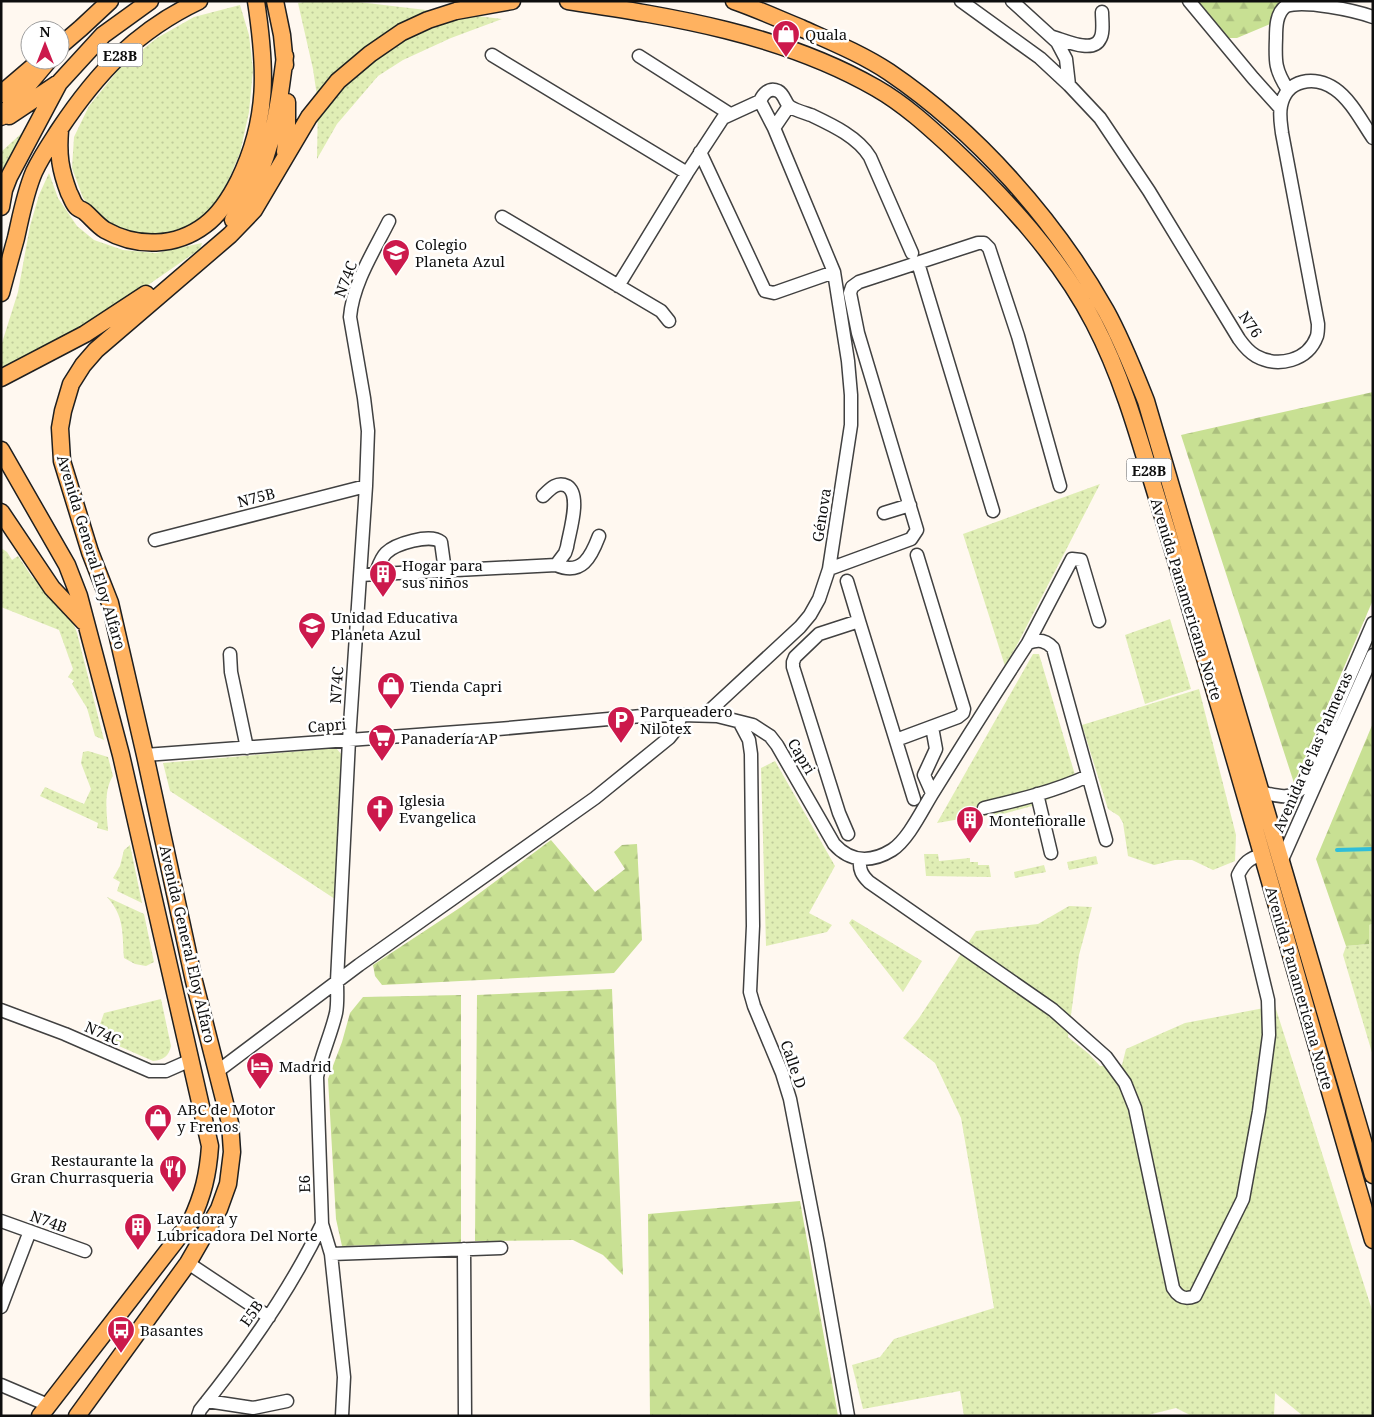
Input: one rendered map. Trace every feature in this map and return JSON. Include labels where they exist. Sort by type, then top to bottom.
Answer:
[{"type":"main road","points":[[70,37],[110,1]]},
{"type":"main road","name":"E28B","points":[[59,83],[103,35],[150,1]]},
{"type":"main road","name":"E28B","points":[[60,130],[72,110],[117,57],[148,30],[178,11],[199,1]]},
{"type":"main road","name":"Avenida General Eloy Alfaro","points":[[77,1416],[188,1263],[219,1209],[228,1184],[232,1152],[230,1123],[194,981],[146,755],[110,603],[90,552],[62,461],[60,428],[71,384],[83,365],[110,336],[230,235],[254,210],[308,117],[338,81],[370,54],[402,32],[428,20],[456,11],[512,1]]},
{"type":"main road","name":"Avenida Panamericana Norte","points":[[568,1],[656,14],[762,39],[828,64],[878,89],[919,118],[966,162],[1011,208],[1042,245],[1072,286],[1092,320],[1130,407],[1207,664],[1373,1240]]},
{"type":"main road","points":[[630,1],[656,14]]},
{"type":"main road","name":"Avenida Panamericana Norte","points":[[734,1],[836,43],[887,71],[932,103],[981,149],[1025,197],[1087,278],[1107,313],[1126,351],[1146,401],[1373,1175]]},
{"type":"main road","points":[[276,8],[285,56],[287,134],[284,157]]},
{"type":"main road","points":[[60,130],[58,155],[63,177],[76,207],[84,211],[105,230],[133,242],[154,243],[171,241],[188,235],[206,224],[232,194],[248,162],[256,138],[264,78],[264,55],[257,9]]},
{"type":"main road","points":[[1,378],[85,334],[130,305],[200,253],[227,229],[245,204],[266,157],[275,128],[285,56]]},
{"type":"main road","points":[[1,94],[30,70]]},
{"type":"main road","points":[[1,117],[41,70]]},
{"type":"main road","points":[[1,122],[59,83]]},
{"type":"main road","points":[[1,207],[9,177],[59,83]]},
{"type":"main road","points":[[1,293],[26,194],[33,174],[41,156],[60,130]]},
{"type":"main road","name":"Avenida General Eloy Alfaro","points":[[1,450],[67,566],[77,590],[121,755],[210,1146],[207,1175],[201,1198],[190,1221],[44,1411]]},
{"type":"main road","points":[[1,512],[52,588],[86,624]]},
{"type":"street","name":"N76","points":[[961,1],[1023,45],[1069,85],[1100,118],[1144,183],[1239,339],[1255,355],[1276,363],[1300,356],[1317,336],[1318,324],[1282,133],[1280,108],[1288,90]]},
{"type":"street","points":[[1012,1],[1053,37],[1066,59],[1069,85]]},
{"type":"street","points":[[1189,1],[1280,108]]},
{"type":"street","points":[[1373,17],[1347,8],[1317,2],[1292,3],[1285,6],[1276,25],[1278,75],[1288,90],[1300,82],[1308,80],[1324,82],[1337,90],[1345,99],[1373,138]]},
{"type":"street","points":[[1053,37],[1087,47],[1097,43],[1101,39],[1102,12]]},
{"type":"street","points":[[492,55],[686,174]]},
{"type":"street","points":[[639,56],[730,114]]},
{"type":"street","points":[[618,286],[686,174],[723,118],[760,101],[762,95],[767,91],[774,90],[782,95],[789,106],[844,133],[865,148],[870,157],[915,258],[993,511]]},
{"type":"street","name":"Génova","points":[[705,715],[800,627],[810,615],[819,599],[829,568],[852,424],[848,361],[834,272],[774,128],[760,101]]},
{"type":"street","points":[[774,128],[789,106]]},
{"type":"street","points":[[700,152],[765,291],[774,293],[834,272]]},
{"type":"street","points":[[502,217],[661,311],[670,321]]},
{"type":"street","name":"N74C","points":[[337,981],[349,740],[368,431],[350,317],[354,292],[389,221]]},
{"type":"street","points":[[829,568],[914,537],[917,526],[858,333],[850,293],[852,287],[860,282],[915,258],[978,243],[984,243],[989,248],[1018,336],[1060,486]]},
{"type":"street","points":[[543,496],[553,486],[559,485],[565,485],[574,495],[575,505],[567,548],[556,565]]},
{"type":"street","name":"N75B","points":[[155,540],[366,486]]},
{"type":"street","points":[[884,513],[910,505]]},
{"type":"street","points":[[360,576],[556,565],[565,569],[571,569],[585,562],[592,553],[599,536]]},
{"type":"street","points":[[375,575],[387,552],[424,538],[432,538],[441,542],[445,571]]},
{"type":"street","points":[[896,740],[961,716],[964,709],[917,555]]},
{"type":"street","points":[[1100,621],[1080,560],[1072,559],[1028,643],[916,821],[892,850],[872,858],[860,860],[860,867],[862,875],[869,882],[1053,1010],[1106,1056],[1124,1084],[1135,1108],[1173,1288],[1176,1294],[1182,1298],[1195,1296],[1243,1199],[1259,1111],[1269,1035],[1268,1000],[1238,875],[1242,866],[1248,860],[1262,855]]},
{"type":"street","points":[[847,581],[914,799]]},
{"type":"street","points":[[848,834],[839,813],[793,662],[795,657],[819,634],[859,621]]},
{"type":"street","name":"Avenida de las Palmeras","points":[[1260,792],[1288,797],[1296,794],[1300,789],[1373,623]]},
{"type":"street","points":[[1028,643],[1042,640],[1049,643],[1053,648],[1106,840]]},
{"type":"street","points":[[230,654],[231,672],[247,748]]},
{"type":"street","name":"Avenida de las Palmeras","points":[[1281,862],[1373,655]]},
{"type":"street","points":[[218,1071],[337,981],[595,798],[669,738],[678,728],[681,715]]},
{"type":"street","name":"Capri","points":[[146,755],[498,729],[642,716],[717,716],[760,728],[770,736],[834,844],[848,856],[860,860]]},
{"type":"street","name":"Calle D","points":[[740,723],[749,740],[751,754],[752,926],[750,992],[782,1073],[790,1099],[848,1416]]},
{"type":"street","points":[[932,728],[936,749],[924,775],[932,793]]},
{"type":"street","points":[[984,808],[1037,794],[1088,776]]},
{"type":"street","points":[[1037,794],[1051,853]]},
{"type":"street","name":"E6","points":[[337,981],[336,1012],[317,1077],[322,1224],[330,1254],[344,1377],[342,1416]]},
{"type":"street","name":"N74C","points":[[1,1010],[66,1034],[150,1071],[166,1071],[190,1060]]},
{"type":"street","name":"N74B","points":[[1,1221],[85,1251]]},
{"type":"street","name":"E5B","points":[[198,1416],[269,1317],[297,1271],[322,1224]]},
{"type":"street","points":[[1,1307],[30,1231]]},
{"type":"street","points":[[330,1254],[501,1248]]},
{"type":"street","points":[[464,1249],[466,1416]]},
{"type":"street","points":[[188,1263],[269,1317]]},
{"type":"street","points":[[1,1385],[44,1411]]},
{"type":"street","points":[[207,1401],[253,1408],[287,1400]]},
{"type":"green space","points":[[350,1],[502,19],[451,38],[403,60],[378,76],[337,124],[317,159],[318,103],[313,69],[298,3]]},
{"type":"green space","points":[[1196,1],[1291,1],[1275,22],[1237,38],[1223,38]]},
{"type":"green space","points":[[240,5],[249,35],[253,70],[249,112],[240,153],[228,181],[215,203],[198,223],[175,233],[150,237],[123,230],[98,215],[83,198],[72,168],[74,137],[89,106],[120,68],[157,38],[194,17]]},
{"type":"green space","points":[[34,122],[1,203],[1,152]]},
{"type":"green space","points":[[49,173],[58,198],[77,226],[94,240],[123,250],[156,253],[202,243],[200,249],[86,325],[1,369],[1,346],[18,292],[30,226],[39,195]]},
{"type":"green space","points":[[1373,392],[1373,600],[1294,783],[1181,435]]},
{"type":"green space","points":[[1100,484],[1018,643],[1005,666],[963,534]]},
{"type":"green space","points":[[1,548],[7,552],[12,560],[18,556],[32,577],[40,583],[73,622],[104,740],[95,736],[87,708],[72,684],[74,681],[68,677],[73,669],[59,630],[1,607]]},
{"type":"green space","points":[[1170,619],[1191,689],[1145,704],[1125,635]]},
{"type":"green space","points":[[1033,654],[1039,654],[1078,785],[1039,804],[1003,814],[937,823]]},
{"type":"green space","points":[[1199,689],[1236,835],[1235,861],[1213,870],[1192,860],[1175,860],[1154,865],[1128,856],[1123,823],[1119,816],[1108,809],[1082,725]]},
{"type":"green space","points":[[1373,723],[1373,924],[1369,925],[1369,944],[1346,946],[1316,859]]},
{"type":"green space","points":[[336,748],[342,755],[335,899],[170,791],[163,763]]},
{"type":"green space","points":[[88,751],[108,757],[113,776],[107,796],[108,831],[97,828],[98,823],[40,796],[45,787],[84,804],[91,789],[81,763],[83,752]]},
{"type":"green space","points":[[775,761],[835,866],[809,913],[832,925],[827,932],[766,946],[761,768]]},
{"type":"green space","points":[[551,840],[595,892],[625,869],[614,852],[622,845],[637,844],[642,940],[614,973],[382,985],[375,976],[373,965],[461,907]]},
{"type":"green space","points":[[130,845],[142,903],[117,891],[120,882],[113,878],[120,866],[124,850]]},
{"type":"green space","points":[[924,854],[938,854],[939,861],[970,858],[970,862],[978,862],[978,865],[989,865],[991,877],[926,876]]},
{"type":"green space","points":[[1096,856],[1098,864],[1069,870],[1067,862]]},
{"type":"green space","points":[[1044,865],[1046,872],[1015,878],[1014,872]]},
{"type":"green space","points":[[107,897],[144,914],[154,962],[146,966],[135,964],[124,958],[120,918]]},
{"type":"green space","points":[[1069,906],[1092,907],[1079,955],[1068,1037],[1089,1054],[1100,1066],[1122,1065],[1126,1049],[1185,1023],[1275,1006],[1373,1313],[1373,1416],[1303,1416],[1275,1393],[1274,1416],[1192,1416],[1176,1408],[1144,1416],[964,1416],[960,1391],[863,1409],[852,1365],[880,1357],[894,1339],[994,1308],[961,1118],[935,1063],[903,1038],[919,1018],[976,931],[1038,924]]},
{"type":"green space","points":[[852,919],[922,961],[903,992],[849,923]]},
{"type":"green space","points":[[1373,924],[1373,1056],[1343,955],[1346,946],[1369,944],[1369,925]]},
{"type":"green space","points":[[612,989],[623,1275],[603,1255],[573,1240],[475,1241],[477,995]]},
{"type":"green space","points":[[461,995],[461,1242],[342,1246],[336,1219],[328,1079],[342,1042],[350,1013],[363,997]]},
{"type":"green space","points":[[161,999],[171,1046],[167,1055],[160,1060],[153,1061],[96,1036],[104,1013]]},
{"type":"green space","points":[[800,1201],[838,1416],[650,1416],[648,1214]]},
{"type":"waterway","points":[[1337,850],[1373,849]]},
{"type":"place","name":"Quala","points":[[786,58]]},
{"type":"place","name":"Colegio Planeta Azul","points":[[396,277]]},
{"type":"place","name":"Hogar para sus niños","points":[[383,598]]},
{"type":"place","name":"Unidad Educativa Planeta Azul","points":[[312,650]]},
{"type":"place","name":"Tienda Capri","points":[[391,710]]},
{"type":"place","name":"Parqueadero Nilotex","points":[[621,744]]},
{"type":"place","name":"Panadería AP","points":[[382,762]]},
{"type":"place","name":"Iglesia Evangelica","points":[[380,833]]},
{"type":"place","name":"Montefioralle","points":[[970,844]]},
{"type":"place","name":"Madrid","points":[[260,1090]]},
{"type":"place","name":"ABC de Motor y Frenos","points":[[158,1142]]},
{"type":"place","name":"Restaurante la Gran Churrasqueria","points":[[173,1193]]},
{"type":"place","name":"Lavadora y Lubricadora Del Norte","points":[[138,1251]]},
{"type":"place","name":"Basantes","points":[[121,1354]]}]
